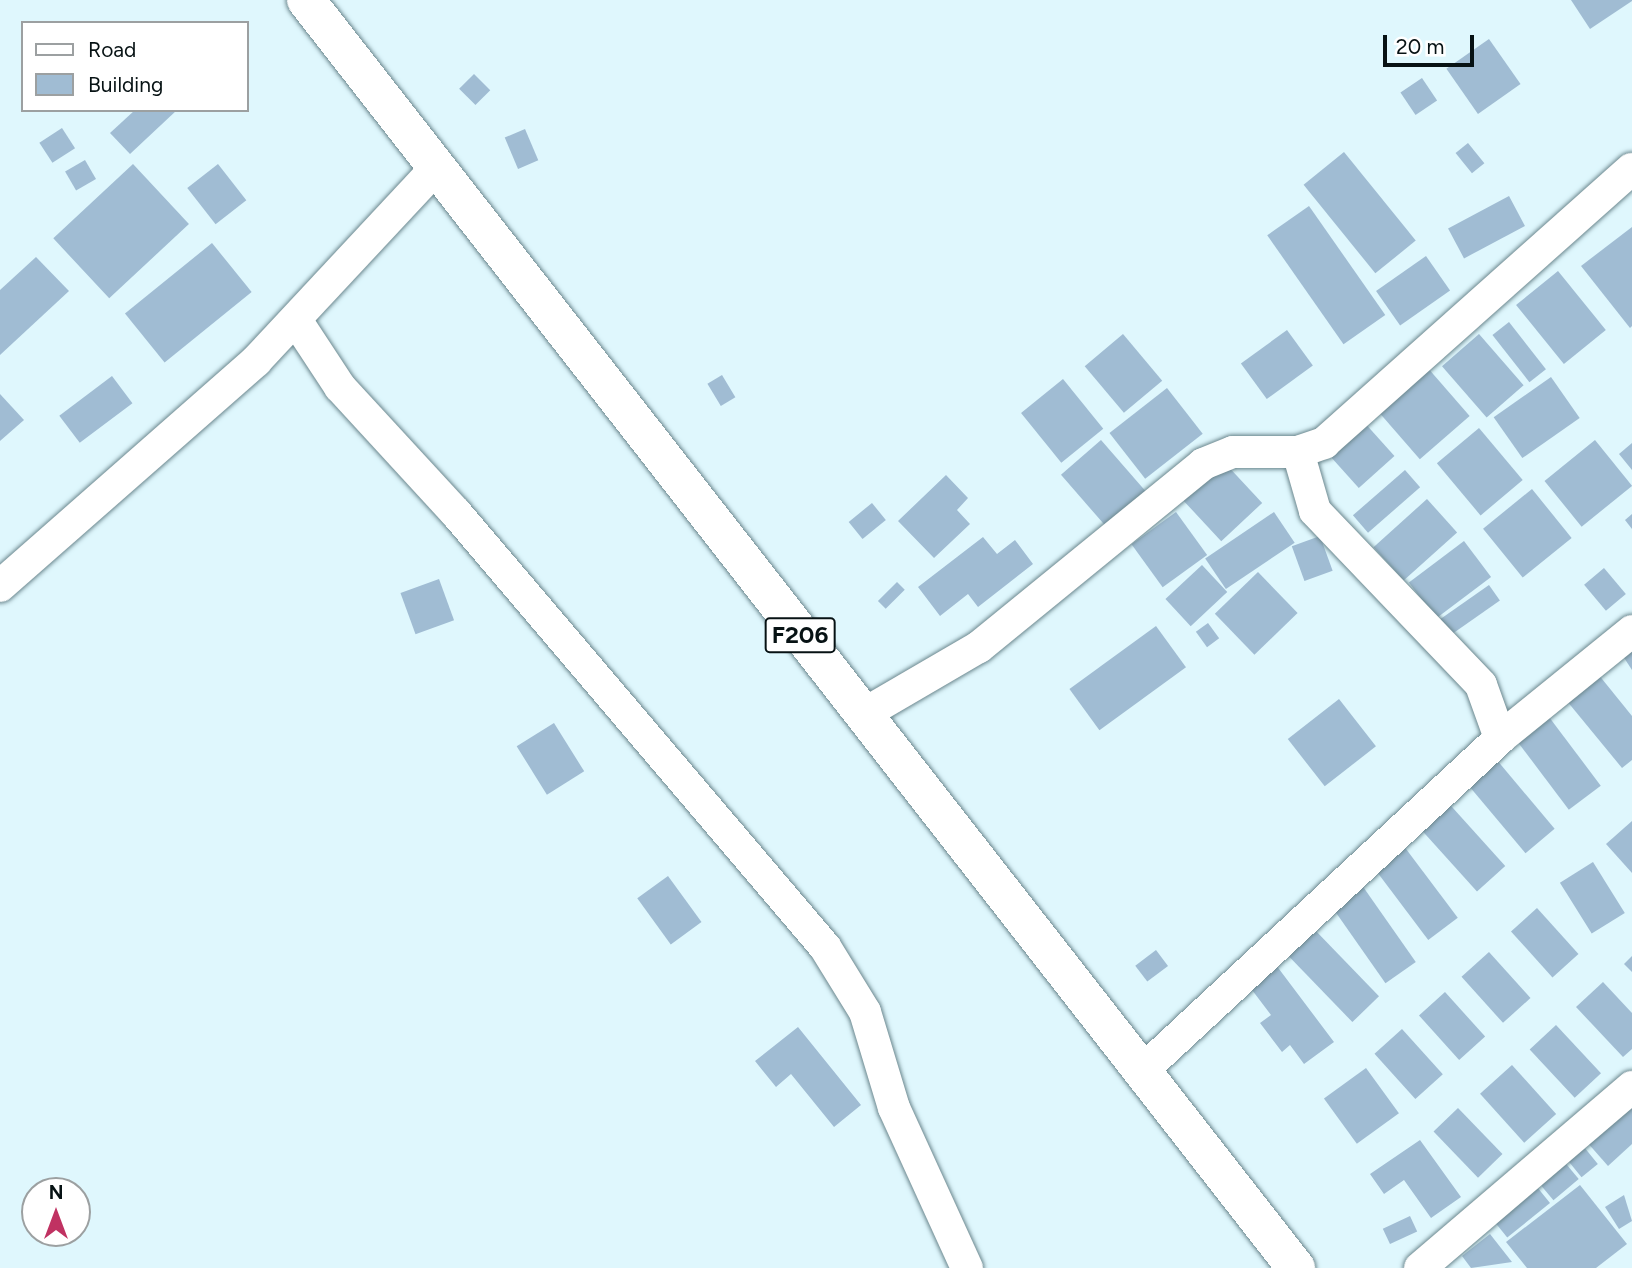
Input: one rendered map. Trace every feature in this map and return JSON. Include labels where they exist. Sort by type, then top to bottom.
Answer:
[{"type":"main road","name":"F206","points":[[306,0],[1140,1072],[1296,1268]]},
{"type":"street","points":[[0,586],[296,320],[436,168]]},
{"type":"street","points":[[862,715],[979,647],[1203,464],[1233,452],[1298,452],[1324,443],[1632,169]]},
{"type":"street","points":[[296,320],[340,387],[456,513],[825,947],[865,1012],[894,1108],[967,1268]]},
{"type":"street","points":[[1298,452],[1315,511],[1482,685],[1500,738]]},
{"type":"street","points":[[1140,1072],[1500,738],[1632,631]]},
{"type":"street","points":[[1420,1268],[1632,1087]]},
{"type":"building","points":[[1571,0],[1632,0],[1632,1],[1590,29]]},
{"type":"building","points":[[1489,39],[1521,84],[1478,114],[1446,69]]},
{"type":"building","points":[[474,74],[490,90],[475,105],[459,89]]},
{"type":"building","points":[[1422,78],[1437,100],[1416,115],[1400,93]]},
{"type":"building","points":[[133,112],[175,112],[130,154],[110,133]]},
{"type":"building","points":[[62,128],[75,148],[52,163],[39,143]]},
{"type":"building","points":[[525,129],[538,160],[518,169],[505,138]]},
{"type":"building","points":[[1468,143],[1484,163],[1472,173],[1456,153]]},
{"type":"building","points":[[1344,152],[1416,241],[1375,273],[1304,185]]},
{"type":"building","points":[[85,160],[96,179],[76,191],[65,172]]},
{"type":"building","points":[[133,164],[189,224],[109,298],[53,238]]},
{"type":"building","points":[[218,164],[246,200],[216,224],[187,188]]},
{"type":"building","points":[[1509,196],[1525,226],[1464,258],[1448,228]]},
{"type":"building","points":[[1309,206],[1385,315],[1344,344],[1267,235]]},
{"type":"building","points":[[1632,227],[1632,326],[1630,328],[1581,266]]},
{"type":"building","points":[[212,243],[252,292],[165,362],[125,313]]},
{"type":"building","points":[[1426,256],[1450,290],[1400,325],[1376,291]]},
{"type":"building","points":[[36,257],[69,291],[0,355],[0,290]]},
{"type":"building","points":[[1558,271],[1606,330],[1564,364],[1516,305]]},
{"type":"building","points":[[1509,322],[1546,369],[1529,382],[1492,335]]},
{"type":"building","points":[[1287,330],[1313,366],[1267,399],[1241,364]]},
{"type":"building","points":[[1123,334],[1162,381],[1124,413],[1085,366]]},
{"type":"building","points":[[1479,334],[1524,385],[1487,417],[1442,366]]},
{"type":"building","points":[[1427,367],[1470,416],[1420,459],[1377,410]]},
{"type":"building","points":[[722,375],[735,397],[721,406],[707,384]]},
{"type":"building","points":[[112,376],[132,403],[80,443],[59,416]]},
{"type":"building","points":[[1551,377],[1580,418],[1522,458],[1494,417]]},
{"type":"building","points":[[1063,379],[1103,429],[1061,463],[1021,413]]},
{"type":"building","points":[[1167,388],[1203,434],[1145,479],[1109,433]]},
{"type":"building","points":[[0,394],[24,420],[0,441]]},
{"type":"building","points":[[1363,421],[1394,456],[1359,488],[1327,453]]},
{"type":"building","points":[[1479,428],[1523,480],[1481,515],[1437,463]]},
{"type":"building","points":[[1101,440],[1148,494],[1108,529],[1061,475]]},
{"type":"building","points":[[1595,440],[1632,486],[1582,527],[1544,481]]},
{"type":"building","points":[[1632,443],[1632,470],[1619,454]]},
{"type":"building","points":[[1224,462],[1262,503],[1221,541],[1183,500]]},
{"type":"building","points":[[1405,470],[1420,487],[1368,533],[1353,515]]},
{"type":"building","points":[[946,475],[968,498],[957,510],[970,524],[934,558],[898,521]]},
{"type":"building","points":[[1532,489],[1572,538],[1523,578],[1483,529]]},
{"type":"building","points":[[1427,499],[1457,532],[1404,581],[1373,547]]},
{"type":"building","points":[[872,503],[886,520],[863,539],[849,522]]},
{"type":"building","points":[[1176,512],[1207,555],[1163,587],[1132,544]]},
{"type":"building","points":[[1274,512],[1295,543],[1226,589],[1205,558]]},
{"type":"building","points":[[1632,514],[1632,529],[1625,520]]},
{"type":"building","points":[[1320,536],[1333,571],[1304,581],[1292,546]]},
{"type":"building","points":[[983,537],[997,554],[1015,540],[1033,564],[978,607],[968,594],[940,616],[918,587]]},
{"type":"building","points":[[1464,541],[1491,577],[1436,618],[1409,583]]},
{"type":"building","points":[[1202,565],[1227,592],[1191,626],[1165,599]]},
{"type":"building","points":[[1604,568],[1626,594],[1606,611],[1584,585]]},
{"type":"building","points":[[1258,572],[1298,613],[1254,655],[1215,614]]},
{"type":"building","points":[[439,579],[454,620],[416,634],[400,593]]},
{"type":"building","points":[[897,582],[905,590],[886,609],[878,601]]},
{"type":"building","points":[[1489,585],[1500,601],[1450,636],[1439,620]]},
{"type":"building","points":[[1208,623],[1219,638],[1207,647],[1196,632]]},
{"type":"building","points":[[1156,626],[1186,667],[1099,730],[1069,689]]},
{"type":"building","points":[[1632,641],[1632,670],[1619,650]]},
{"type":"building","points":[[1594,669],[1632,716],[1632,760],[1622,768],[1562,695]]},
{"type":"building","points":[[1339,699],[1376,746],[1325,786],[1288,739]]},
{"type":"building","points":[[1543,709],[1601,786],[1569,810],[1511,733]]},
{"type":"building","points":[[554,723],[584,771],[547,795],[517,746]]},
{"type":"building","points":[[1491,753],[1555,829],[1526,853],[1462,777]]},
{"type":"building","points":[[1443,797],[1505,866],[1477,892],[1415,822]]},
{"type":"building","points":[[1632,821],[1632,873],[1606,844]]},
{"type":"building","points":[[1397,837],[1458,918],[1428,940],[1367,859]]},
{"type":"building","points":[[1593,862],[1625,913],[1592,934],[1560,883]]},
{"type":"building","points":[[668,876],[702,922],[671,944],[637,898]]},
{"type":"building","points":[[1359,881],[1416,962],[1385,983],[1329,902]]},
{"type":"building","points":[[1537,908],[1578,954],[1552,977],[1511,931]]},
{"type":"building","points":[[1313,928],[1379,996],[1352,1022],[1286,954]]},
{"type":"building","points":[[1156,950],[1168,966],[1147,982],[1135,966]]},
{"type":"building","points":[[1489,952],[1530,998],[1503,1023],[1462,977]]},
{"type":"building","points":[[1632,956],[1632,972],[1624,964]]},
{"type":"building","points":[[1276,965],[1334,1042],[1304,1064],[1290,1045],[1282,1052],[1260,1023],[1271,1015],[1249,986]]},
{"type":"building","points":[[1603,982],[1632,1013],[1632,1049],[1623,1057],[1576,1007]]},
{"type":"building","points":[[1445,992],[1485,1037],[1459,1060],[1419,1015]]},
{"type":"building","points":[[1556,1025],[1601,1073],[1575,1098],[1530,1050]]},
{"type":"building","points":[[798,1027],[861,1105],[834,1127],[791,1074],[776,1087],[755,1061]]},
{"type":"building","points":[[1402,1029],[1443,1074],[1415,1099],[1375,1054]]},
{"type":"building","points":[[1512,1065],[1556,1114],[1524,1143],[1480,1094]]},
{"type":"building","points":[[1366,1068],[1399,1113],[1357,1144],[1324,1099]]},
{"type":"building","points":[[1632,1100],[1632,1144],[1608,1166],[1586,1141]]},
{"type":"building","points":[[1458,1108],[1502,1154],[1478,1178],[1434,1132]]},
{"type":"building","points":[[1420,1140],[1461,1197],[1431,1218],[1404,1180],[1384,1194],[1370,1174]]},
{"type":"building","points":[[1584,1147],[1598,1164],[1582,1177],[1568,1160]]},
{"type":"building","points":[[1562,1159],[1579,1179],[1553,1200],[1537,1180]]},
{"type":"building","points":[[1533,1182],[1550,1203],[1507,1238],[1490,1217]]},
{"type":"building","points":[[1580,1185],[1627,1244],[1596,1268],[1527,1268],[1506,1242]]},
{"type":"building","points":[[1624,1195],[1632,1221],[1619,1229],[1605,1207]]},
{"type":"building","points":[[1410,1216],[1417,1231],[1390,1244],[1383,1229]]},
{"type":"building","points":[[1490,1234],[1512,1262],[1471,1268],[1462,1256]]}]
